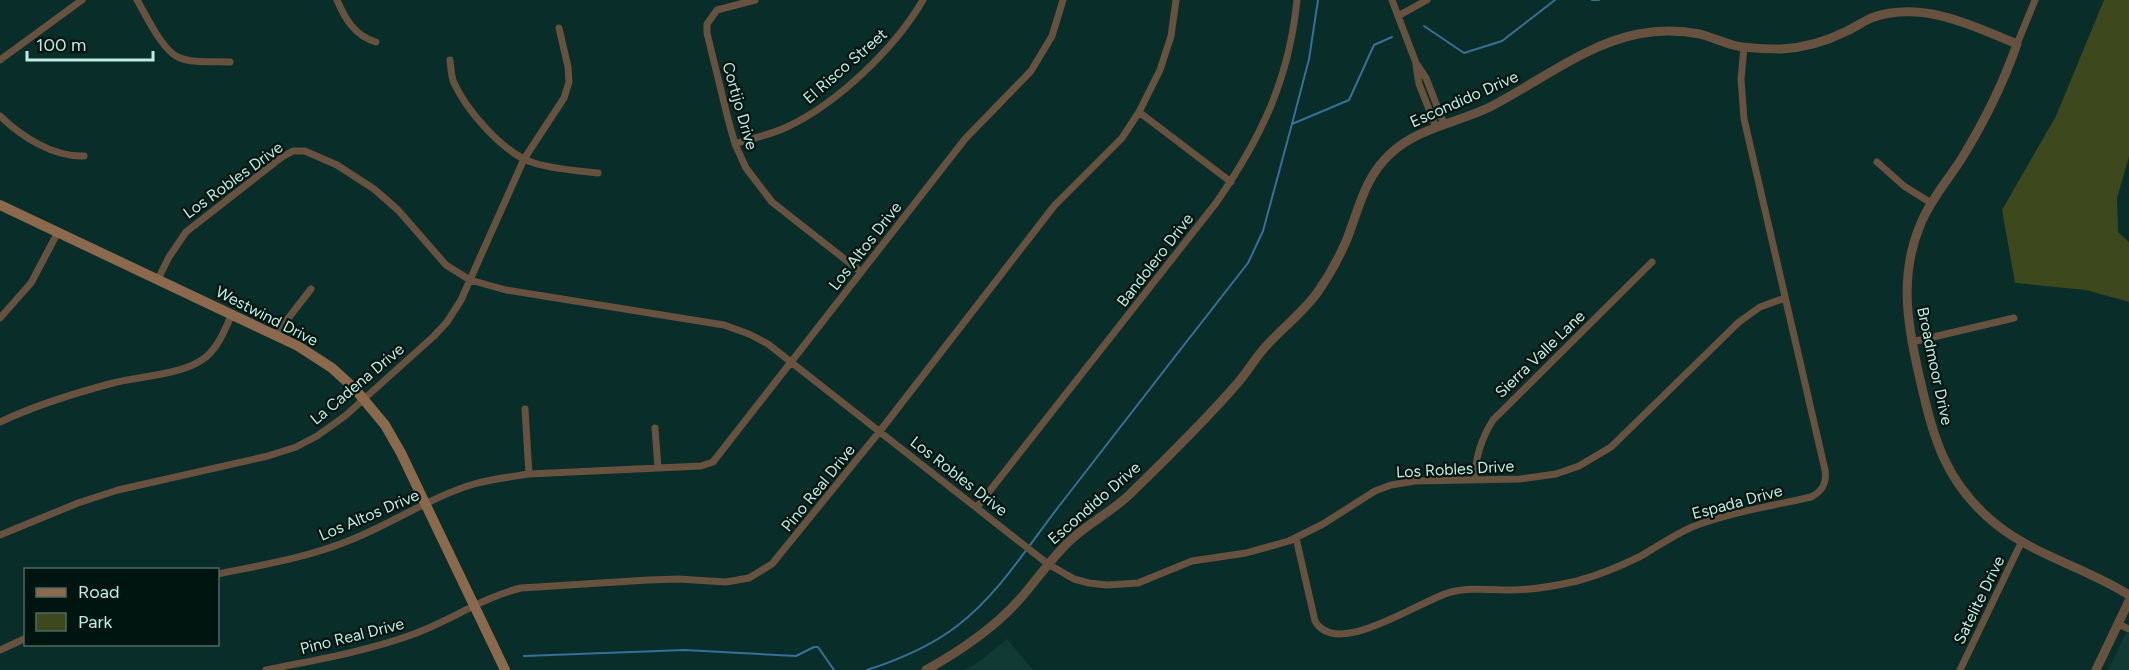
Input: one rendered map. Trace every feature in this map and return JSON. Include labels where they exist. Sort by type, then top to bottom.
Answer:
[{"type":"main road","name":"Westwind Drive","points":[[0,204],[276,334],[322,361],[364,399],[385,425],[401,453],[506,670]]},
{"type":"street","points":[[0,60],[82,0]]},
{"type":"street","points":[[137,0],[162,42],[174,55],[188,60],[230,62]]},
{"type":"street","points":[[337,0],[353,28],[376,42]]},
{"type":"street","name":"Cortijo Drive","points":[[755,0],[717,10],[707,24],[712,55],[735,144],[750,174],[772,202],[861,272]]},
{"type":"street","name":"El Risco Street","points":[[735,144],[774,133],[803,119],[822,106],[900,36],[923,0]]},
{"type":"street","name":"Los Altos Drive","points":[[219,574],[322,550],[381,527],[473,484],[528,474],[701,466],[713,462],[965,139],[1031,71],[1052,36],[1063,0]]},
{"type":"street","name":"Pino Real Drive","points":[[266,670],[372,647],[410,636],[515,589],[532,586],[658,580],[726,582],[749,578],[762,572],[778,559],[1042,222],[1110,152],[1139,112],[1160,70],[1167,49],[1176,0]]},
{"type":"street","name":"Bandolero Drive","points":[[977,507],[1231,182],[1259,136],[1277,94],[1287,62],[1297,0]]},
{"type":"street","points":[[1392,0],[1416,63],[1426,78],[1440,126]]},
{"type":"street","points":[[1398,16],[1427,0]]},
{"type":"street","name":"Broadmoor Drive","points":[[2036,0],[1984,118],[1958,164],[1931,203],[1913,243],[1908,262],[1906,302],[1912,342],[1930,424],[1944,459],[1956,480],[1981,511],[2022,541],[2129,595]]},
{"type":"street","name":"Escondido Drive","points":[[926,670],[954,654],[996,622],[1017,602],[1073,537],[1125,499],[1239,382],[1268,343],[1298,315],[1317,293],[1339,257],[1371,176],[1390,153],[1400,145],[1440,126],[1486,109],[1597,47],[1627,36],[1664,31],[1683,32],[1699,34],[1744,47],[1785,49],[1814,44],[1846,32],[1871,18],[1899,12],[1919,11],[1934,12],[1954,18],[2017,44]]},
{"type":"street","name":"La Cadena Drive","points":[[0,535],[78,503],[118,490],[281,453],[317,436],[364,399],[447,322],[461,300],[524,159],[564,98],[569,82],[565,48],[559,28]]},
{"type":"street","name":"Espada Drive","points":[[1296,538],[1315,621],[1323,631],[1337,634],[1389,621],[1430,599],[1452,591],[1513,590],[1545,587],[1585,579],[1619,566],[1693,527],[1811,498],[1817,494],[1824,486],[1825,470],[1744,119],[1741,79],[1744,47]]},
{"type":"street","points":[[450,60],[453,81],[473,113],[507,149],[532,163],[598,173]]},
{"type":"street","points":[[1139,112],[1231,182]]},
{"type":"street","points":[[0,116],[34,142],[59,153],[84,156]]},
{"type":"street","name":"Los Robles Drive","points":[[158,279],[175,247],[193,225],[282,157],[298,150],[306,150],[374,189],[398,210],[446,265],[470,280],[506,290],[724,325],[768,344],[1048,564],[1082,581],[1107,585],[1138,583],[1192,561],[1246,553],[1296,538],[1375,491],[1391,485],[1414,481],[1535,478],[1564,471],[1596,457],[1611,447],[1739,322],[1760,307],[1785,298]]},
{"type":"street","points":[[1877,162],[1904,186],[1931,203]]},
{"type":"street","points":[[0,318],[31,283],[58,232]]},
{"type":"street","name":"Sierra Valle Lane","points":[[1475,480],[1479,445],[1493,420],[1652,262]]},
{"type":"street","points":[[276,334],[311,289]]},
{"type":"street","points":[[0,422],[60,398],[197,363],[213,349],[232,314]]},
{"type":"street","points":[[1912,342],[2014,318]]},
{"type":"street","points":[[525,409],[528,474]]},
{"type":"street","points":[[656,428],[658,468]]},
{"type":"street","name":"Satelite Drive","points":[[1960,670],[2022,541]]},
{"type":"street","points":[[2096,670],[2129,601]]},
{"type":"street","points":[[2118,624],[2129,629]]},
{"type":"street","points":[[0,650],[24,639]]},
{"type":"shaded area","points":[[2126,633],[2129,634],[2129,670],[2108,670]]},
{"type":"shaded area","points":[[1007,639],[1033,670],[964,670],[980,661]]},
{"type":"green space","points":[[2104,0],[2129,0],[2129,157],[2117,198],[2118,232],[2129,242],[2129,302],[2086,290],[2015,283],[2002,210],[2056,116]]},
{"type":"waterway","points":[[867,670],[925,646],[973,613],[1014,567],[1248,263],[1263,231],[1292,124],[1309,59],[1318,0]]},
{"type":"waterway","points":[[1424,26],[1464,53],[1502,41],[1555,0]]},
{"type":"waterway","points":[[1592,0],[1599,0]]},
{"type":"waterway","points":[[1292,124],[1349,100],[1374,45],[1392,37]]},
{"type":"waterway","points":[[524,656],[685,650],[796,656],[818,647],[834,670]]}]
